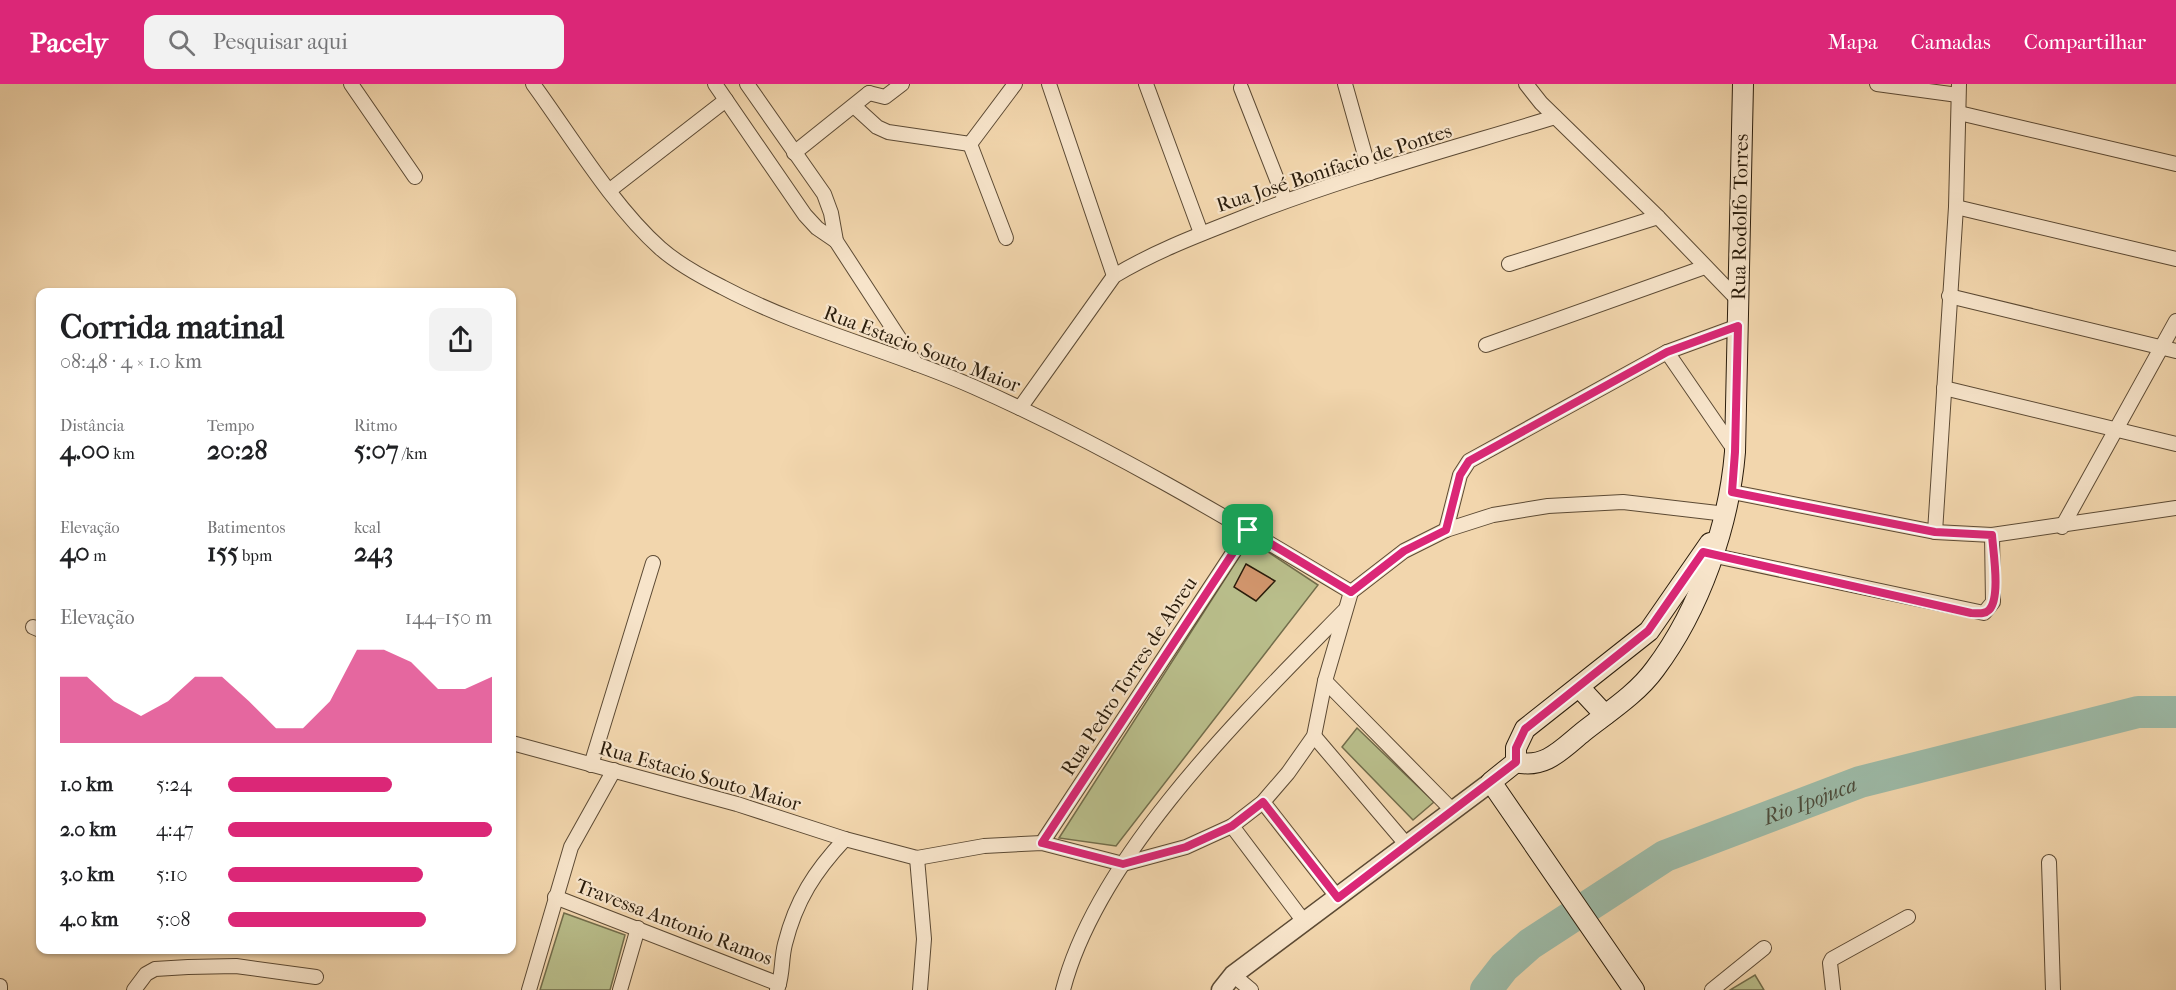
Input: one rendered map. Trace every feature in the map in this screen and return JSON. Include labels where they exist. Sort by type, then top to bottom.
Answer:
[{"type":"main road","name":"Rua Rodolfo Torres","points":[[1723,521],[1732,492],[1735,452],[1743,84]]},
{"type":"main road","points":[[1516,762],[1529,765],[1549,759],[1605,715],[1655,670],[1677,635],[1723,521]]},
{"type":"main road","points":[[1516,762],[1516,748],[1525,729],[1648,631],[1709,555]]},
{"type":"main road","points":[[1579,687],[1605,715]]},
{"type":"main road","points":[[1516,762],[1491,782],[1634,990]]},
{"type":"street","points":[[351,84],[415,177]]},
{"type":"street","name":"Rua Estacio Souto Maior","points":[[533,84],[610,190],[660,248],[694,273],[783,317],[916,364],[1020,408],[1195,498],[1351,592]]},
{"type":"street","points":[[747,84],[824,194],[831,213],[836,241]]},
{"type":"street","points":[[794,153],[854,106],[868,89],[885,97],[902,84]]},
{"type":"street","points":[[970,144],[1015,84]]},
{"type":"street","points":[[1049,84],[1114,276]]},
{"type":"street","points":[[1146,84],[1201,233]]},
{"type":"street","points":[[1345,84],[1370,173]]},
{"type":"street","points":[[1526,84],[1555,117],[1658,217],[1738,300]]},
{"type":"street","points":[[1877,84],[1958,90],[1956,207],[1935,532]]},
{"type":"street","points":[[1241,88],[1285,200]]},
{"type":"street","points":[[610,190],[723,90],[805,215],[836,241],[916,364]]},
{"type":"street","points":[[854,106],[877,127],[888,132],[970,144]]},
{"type":"street","points":[[1959,113],[2176,164]]},
{"type":"street","name":"Rua José Bonifacio de Pontes","points":[[1020,408],[1114,276],[1146,258],[1201,233],[1285,200],[1555,117]]},
{"type":"street","points":[[970,144],[1006,238]]},
{"type":"street","points":[[1956,207],[2176,259]]},
{"type":"street","points":[[1509,264],[1658,217]]},
{"type":"street","points":[[1486,345],[1705,267]]},
{"type":"street","points":[[1949,296],[2169,349]]},
{"type":"street","points":[[2062,527],[2114,430],[2169,349],[2176,321]]},
{"type":"street","points":[[1446,530],[1460,475],[1469,461],[1667,352],[1738,326]]},
{"type":"street","points":[[1667,352],[1735,452]]},
{"type":"street","points":[[1944,388],[2176,444]]},
{"type":"street","points":[[1732,492],[1935,532],[1992,535],[2062,527],[2176,508]]},
{"type":"street","points":[[1123,864],[1186,847],[1232,826],[1263,802],[1288,773],[1314,736],[1325,681],[1351,592],[1404,551],[1446,530],[1493,515],[1548,506],[1623,502],[1723,521]]},
{"type":"street","name":"Rua Pedro Torres de Abreu","points":[[1042,843],[1248,530]]},
{"type":"street","points":[[1709,555],[1751,562],[1971,613],[1984,613],[1994,602],[1992,535]]},
{"type":"street","points":[[591,765],[653,563]]},
{"type":"street","points":[[1064,990],[1069,966],[1123,864],[1151,823],[1233,727],[1345,609]]},
{"type":"street","points":[[1325,681],[1453,811]]},
{"type":"street","points":[[1314,736],[1406,844]]},
{"type":"street","name":"Rua Estacio Souto Maior","points":[[516,744],[737,804],[845,839],[917,858],[984,846],[1042,843],[1123,864]]},
{"type":"street","points":[[529,990],[571,847],[614,770]]},
{"type":"street","points":[[1227,983],[1406,844],[1491,782]]},
{"type":"street","points":[[1263,802],[1338,898]]},
{"type":"street","points":[[1232,826],[1305,923]]},
{"type":"street","points":[[778,987],[785,945],[806,888],[817,869],[845,839]]},
{"type":"street","points":[[917,858],[924,939],[920,990]]},
{"type":"street","points":[[2049,862],[2053,990]]},
{"type":"street","name":"Travessa Antonio Ramos","points":[[555,897],[638,928],[778,987]]},
{"type":"street","points":[[1833,990],[1830,963],[1832,958],[1908,917]]},
{"type":"street","points":[[620,990],[638,928]]},
{"type":"street","points":[[1712,990],[1764,948]]},
{"type":"street","points":[[134,990],[146,974],[155,969],[236,966],[316,977]]},
{"type":"street","points":[[1227,983],[1251,990]]},
{"type":"green space","points":[[1250,540],[1318,585],[1116,846],[1059,838]]},
{"type":"green space","points":[[1357,728],[1434,802],[1413,820],[1342,747]]},
{"type":"green space","points":[[564,913],[625,935],[610,990],[540,990]]},
{"type":"green space","points":[[1755,975],[1764,990],[1730,990]]},
{"type":"building","points":[[1246,564],[1275,581],[1256,601],[1234,587]]},
{"type":"waterway","name":"Rio Ipojuca","points":[[1486,990],[1504,967],[1530,944],[1665,856],[1860,782],[2138,712],[2176,712]]},
{"type":"route","points":[[1738,326],[1732,492],[1935,532],[1992,535],[1994,602],[1984,613],[1971,613],[1751,562],[1714,557],[1703,552],[1676,594],[1648,631],[1525,729],[1516,748],[1516,762],[1338,898],[1263,802],[1232,826],[1186,847],[1123,864],[1042,843],[1157,672],[1248,530],[1351,592],[1404,551],[1446,530],[1460,475],[1469,461],[1623,374],[1667,352],[1738,326]]}]
